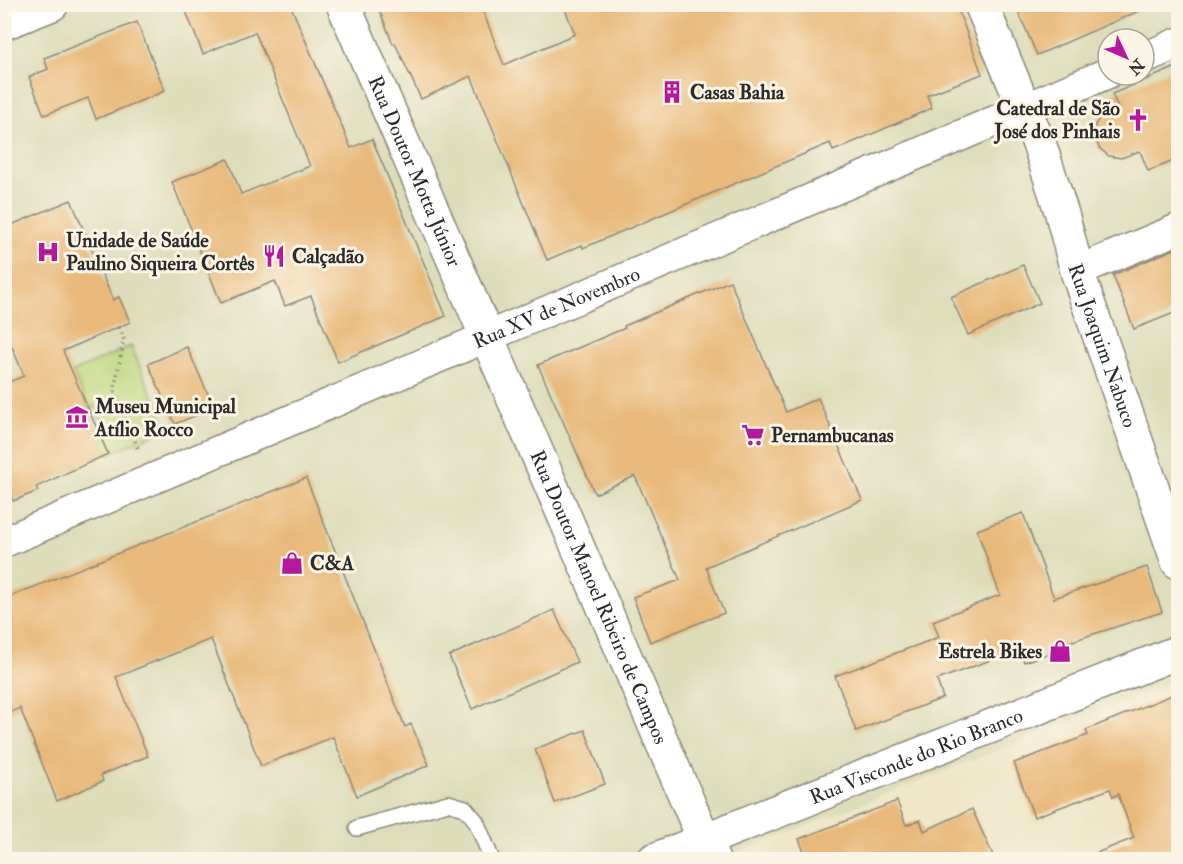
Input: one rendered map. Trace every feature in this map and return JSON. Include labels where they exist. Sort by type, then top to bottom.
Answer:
[{"type":"main road","points":[[4,23],[52,4]]},
{"type":"main road","name":"Rua Doutor Motta Júnior","points":[[344,4],[487,337]]},
{"type":"main road","name":"Rua Joaquim Nabuco","points":[[981,4],[1029,117],[1062,213],[1077,272],[1179,562]]},
{"type":"main road","name":"Rua Doutor Manoel Ribeiro de Campos","points":[[487,337],[709,850]]},
{"type":"main road","name":"Rua Visconde do Rio Branco","points":[[654,860],[709,850],[1179,652]]},
{"type":"street","points":[[1156,53],[1179,43]]},
{"type":"street","name":"Rua XV de Novembro","points":[[4,542],[151,480],[312,423],[487,337],[1029,117],[1096,80]]},
{"type":"street","points":[[1077,272],[1179,229]]},
{"type":"lane","points":[[357,828],[448,803],[465,808],[476,821],[492,860]]},
{"type":"path","points":[[119,327],[124,340],[114,390],[151,480]]},
{"type":"shaded area","points":[[77,4],[1178,5],[1178,679],[722,859],[5,860],[5,32]]},
{"type":"green space","points":[[131,346],[167,429],[108,454],[96,429],[103,426],[95,406],[89,409],[73,372]]},
{"type":"building","points":[[183,4],[290,4],[351,148],[372,139],[446,316],[338,362],[311,296],[285,306],[275,281],[221,303],[172,182],[228,159],[241,194],[310,166],[255,32],[203,54]]},
{"type":"building","points":[[377,4],[480,4],[504,65],[575,34],[563,4],[956,4],[982,74],[927,95],[932,108],[833,151],[830,143],[583,248],[582,245],[547,260],[471,76],[421,99],[395,43],[393,44]]},
{"type":"building","points":[[1015,4],[1155,4],[1102,27],[1096,27],[1096,30],[1037,55]]},
{"type":"building","points":[[137,22],[165,91],[96,119],[88,98],[44,115],[29,77],[48,69],[44,58]]},
{"type":"building","name":"Catedral de São José dos Pinhais","points":[[1179,66],[1179,159],[1148,171],[1140,151],[1121,158],[1109,156],[1099,148],[1094,135],[1095,125],[1101,115],[1118,108],[1112,94],[1129,87],[1156,87],[1156,76]]},
{"type":"building","points":[[71,200],[113,300],[119,297],[130,322],[63,351],[108,454],[36,487],[38,491],[13,501],[4,480],[4,384],[24,376],[4,327],[4,228]]},
{"type":"building","points":[[1179,247],[1179,311],[1134,329],[1113,275]]},
{"type":"building","points":[[1023,265],[1040,303],[968,335],[951,297]]},
{"type":"building","name":"Pernambucanas","points":[[730,281],[786,412],[818,398],[862,500],[706,567],[724,613],[650,642],[633,597],[680,580],[635,476],[595,494],[538,365]]},
{"type":"building","points":[[187,347],[214,408],[175,424],[148,364]]},
{"type":"building","points":[[306,478],[405,727],[411,724],[429,765],[357,796],[333,737],[261,766],[211,639],[116,677],[148,756],[101,775],[103,781],[57,801],[20,708],[4,715],[4,599]]},
{"type":"building","points":[[1023,513],[1054,598],[1147,567],[1162,612],[1069,642],[1070,646],[1024,662],[1020,649],[937,680],[943,698],[856,731],[835,676],[939,637],[933,621],[1000,595],[977,530]]},
{"type":"building","points":[[554,610],[577,662],[472,709],[449,656]]},
{"type":"building","points":[[1179,692],[1179,860],[1085,860],[1084,858],[1134,838],[1118,794],[1113,797],[1110,789],[1034,817],[1014,763],[1088,735],[1086,730]]},
{"type":"building","points":[[585,730],[605,784],[555,803],[535,749]]},
{"type":"building","points":[[897,801],[906,825],[920,820],[924,831],[972,809],[995,860],[807,860],[799,839]]},
{"type":"place","name":"Casas Bahia","points":[[672,92]]},
{"type":"place","name":"Catedral de São José dos Pinhais","points":[[1138,120]]},
{"type":"place","name":"Unidade de Saúde Paulino Siqueira Cortês","points":[[48,252]]},
{"type":"place","name":"Calçadão","points":[[274,256]]},
{"type":"place","name":"Museu Municipal Atílio Rocco","points":[[77,417]]},
{"type":"place","name":"Pernambucanas","points":[[753,435]]},
{"type":"place","name":"C&A","points":[[292,563]]},
{"type":"place","name":"Estrela Bikes","points":[[1060,651]]}]
